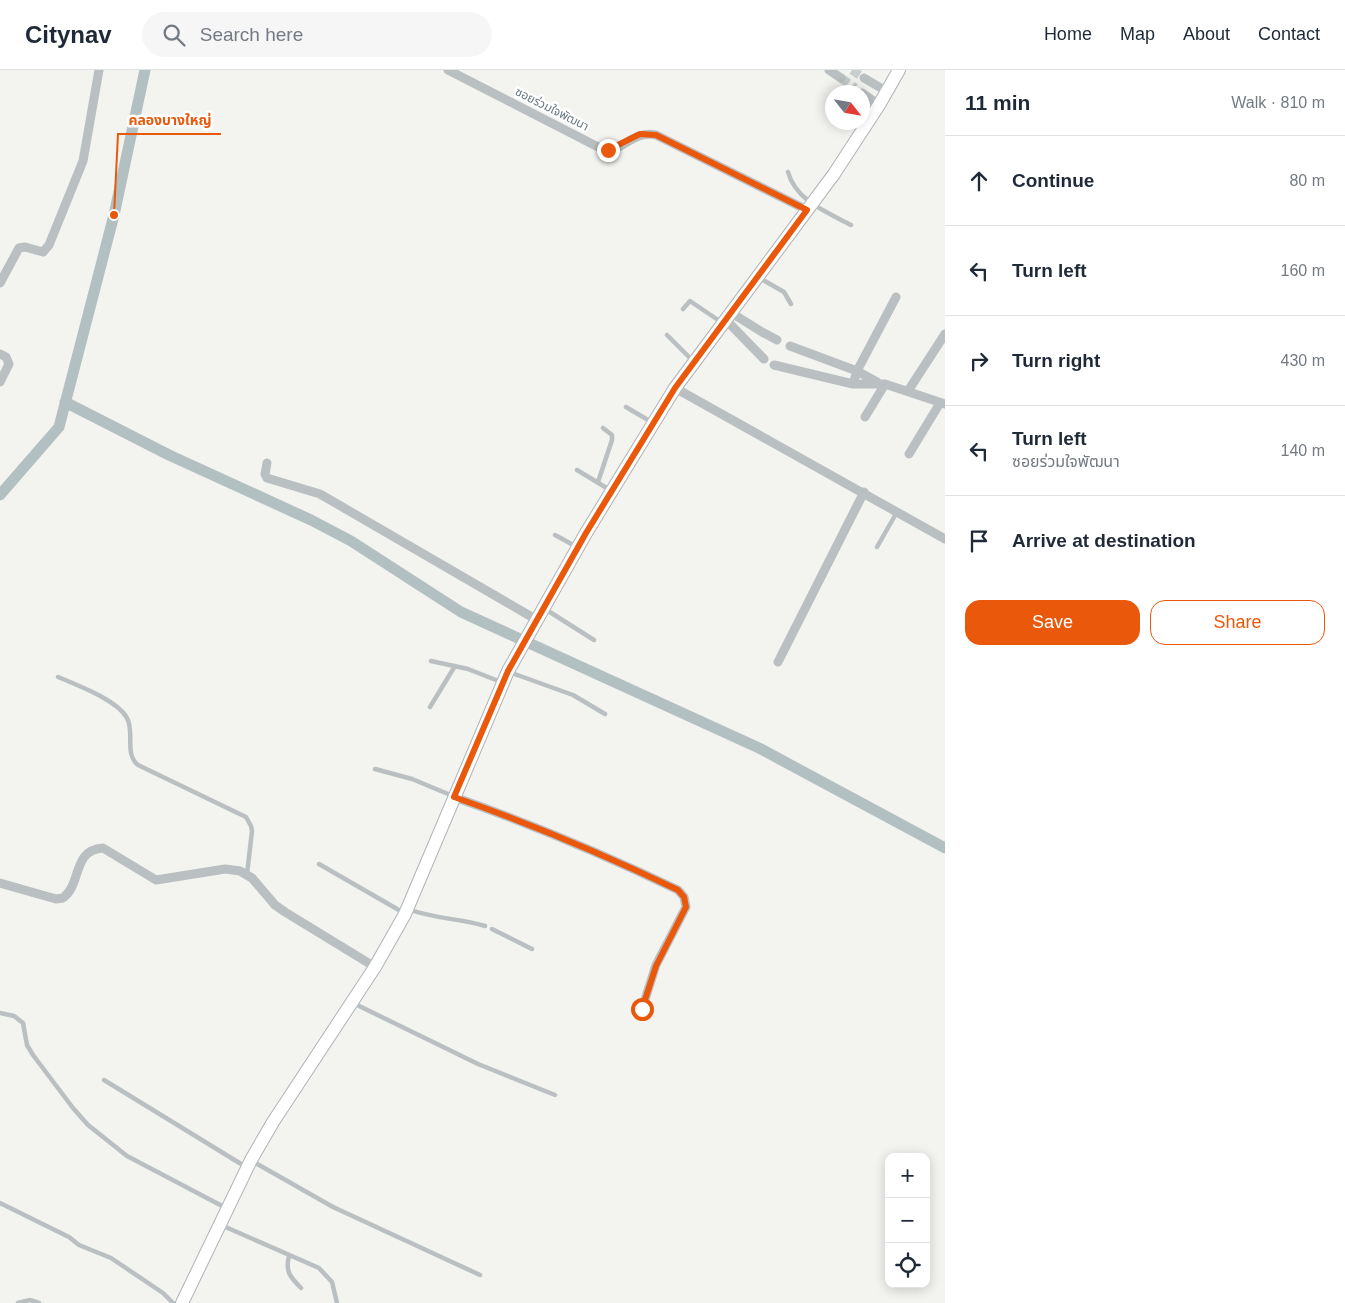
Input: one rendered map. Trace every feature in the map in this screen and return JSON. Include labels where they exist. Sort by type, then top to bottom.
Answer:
[{"type":"street","points":[[0,283],[19,248],[25,247],[43,252],[49,244],[83,161],[99,70]]},
{"type":"street","name":"ซอยร่วมใจพัฒนา","points":[[448,70],[602,149],[613,150],[640,134],[656,135],[810,207]]},
{"type":"street","points":[[829,70],[841,78]]},
{"type":"street","points":[[182,1303],[249,1164],[273,1122],[375,967],[406,911],[507,673],[578,547],[675,388],[810,207],[879,105],[899,70]]},
{"type":"street","points":[[864,78],[886,91]]},
{"type":"street","points":[[870,98],[879,105]]},
{"type":"street","points":[[853,384],[857,371],[896,297]]},
{"type":"street","points":[[726,318],[778,340]]},
{"type":"street","points":[[726,318],[764,359]]},
{"type":"street","points":[[908,391],[945,334]]},
{"type":"street","points":[[790,346],[857,371],[881,383],[943,404],[909,454]]},
{"type":"street","points":[[0,354],[6,356],[9,364],[0,382]]},
{"type":"street","points":[[774,365],[853,384],[881,383]]},
{"type":"street","points":[[865,417],[881,383]]},
{"type":"street","points":[[675,388],[945,539]]},
{"type":"street","points":[[267,463],[267,478],[320,494],[540,614]]},
{"type":"street","points":[[778,662],[864,492]]},
{"type":"street","points":[[454,797],[572,842],[678,890],[684,897],[686,907],[656,966],[642,1009]]},
{"type":"street","points":[[0,883],[56,899],[63,898],[71,888],[79,863],[84,856],[103,848],[156,880],[225,869],[247,874],[275,905],[375,967]]},
{"type":"lane","points":[[788,172],[795,190],[810,207],[851,225]]},
{"type":"lane","points":[[757,277],[784,292],[792,304]]},
{"type":"lane","points":[[683,309],[690,301],[726,318]]},
{"type":"lane","points":[[667,335],[694,362]]},
{"type":"lane","points":[[626,407],[653,424]]},
{"type":"lane","points":[[598,482],[612,440],[612,435],[603,428]]},
{"type":"lane","points":[[577,470],[612,491]]},
{"type":"lane","points":[[877,547],[897,512]]},
{"type":"lane","points":[[555,535],[578,547]]},
{"type":"lane","points":[[540,614],[594,640]]},
{"type":"lane","points":[[431,661],[507,673],[573,695],[605,714]]},
{"type":"lane","points":[[430,707],[455,666]]},
{"type":"lane","points":[[58,677],[94,693],[123,712],[131,728],[132,758],[138,765],[246,817],[252,826],[247,874]]},
{"type":"lane","points":[[374,769],[412,780],[454,797]]},
{"type":"lane","points":[[319,864],[406,911],[434,918],[462,920],[485,926]]},
{"type":"lane","points":[[492,929],[532,949]]},
{"type":"lane","points":[[352,1003],[478,1064],[555,1094]]},
{"type":"lane","points":[[0,1013],[14,1016],[23,1023],[27,1045],[33,1056],[72,1108],[94,1130],[127,1156],[227,1209]]},
{"type":"lane","points":[[104,1080],[249,1164],[333,1207],[480,1275]]},
{"type":"lane","points":[[0,1203],[69,1237],[79,1245],[111,1258],[163,1293],[173,1303]]},
{"type":"lane","points":[[219,1225],[327,1274],[332,1282],[337,1303]]},
{"type":"lane","points":[[289,1256],[286,1266],[288,1273],[301,1288]]},
{"type":"lane","points":[[18,1303],[30,1300],[39,1303]]},
{"type":"waterway","points":[[0,495],[59,427],[114,215],[145,70]]},
{"type":"waterway","points":[[65,402],[169,455],[311,520],[351,541],[461,612],[759,748],[945,848]]},
{"type":"tunnel","points":[[852,70],[864,78]]},
{"type":"tunnel","points":[[841,78],[851,85]]},
{"type":"place","name":"คลองบางใหญ่","points":[[114,215]]},
{"type":"route","points":[[608,150],[613,150],[640,134],[656,135],[807,210],[675,388],[586,533],[508,671],[454,797],[541,828],[678,890],[684,897],[686,907],[656,966],[642,1009]]}]
